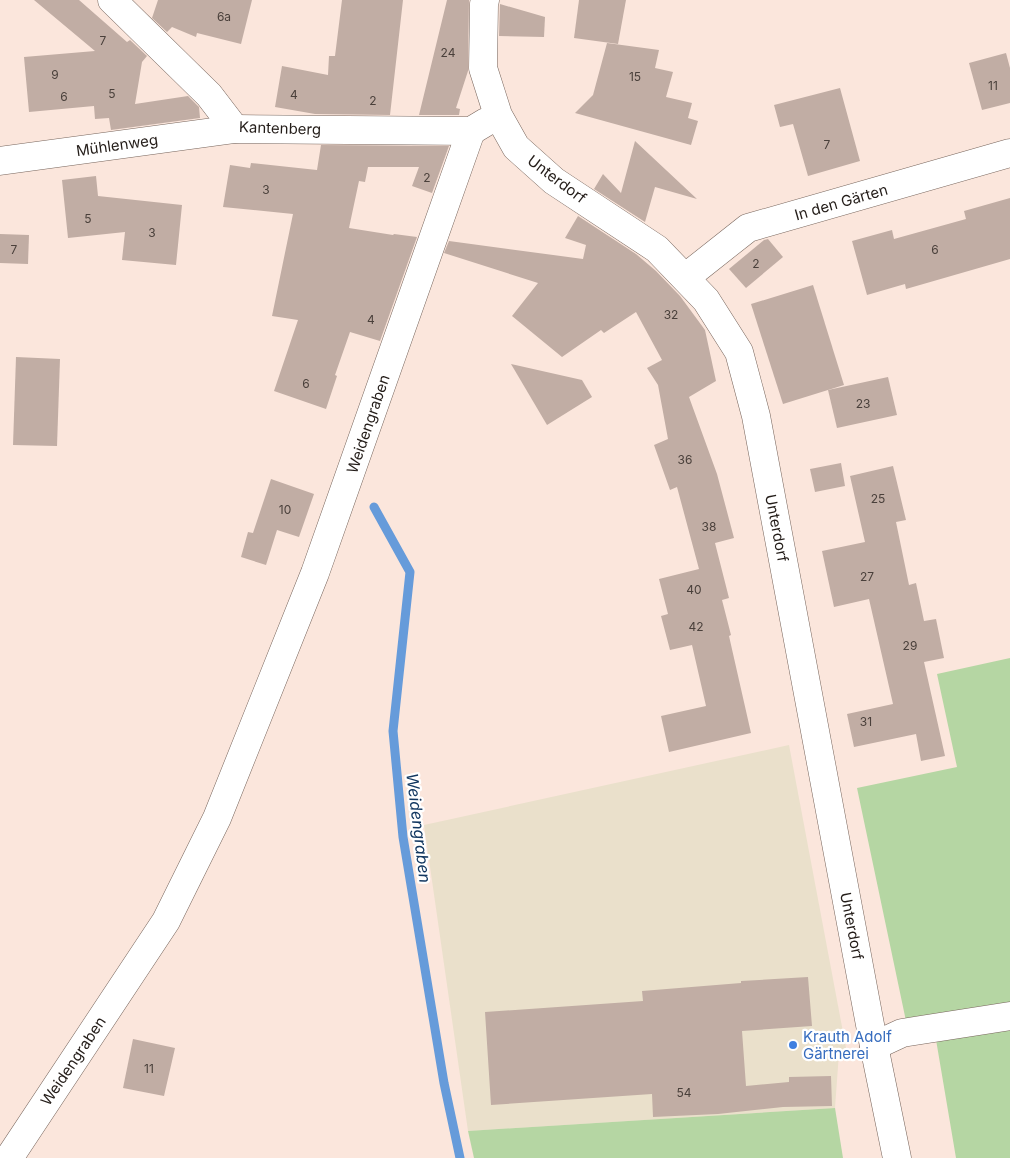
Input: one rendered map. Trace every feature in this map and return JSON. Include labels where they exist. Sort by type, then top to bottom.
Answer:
[{"type":"street","name":"Kantenberg","points":[[112,0],[209,95],[235,129],[472,131]]},
{"type":"street","name":"Unterdorf","points":[[485,0],[483,68],[498,115],[516,147],[554,181],[657,249],[686,277],[706,300],[739,352],[756,416],[896,1158]]},
{"type":"street","points":[[472,131],[498,115]]},
{"type":"street","name":"Mühlenweg","points":[[0,161],[235,129]]},
{"type":"street","name":"Weidengraben","points":[[9,1158],[166,921],[217,818],[315,573],[472,131]]},
{"type":"street","name":"In den Gärten","points":[[686,277],[748,228],[1010,153]]},
{"type":"street","points":[[874,1046],[902,1033],[1010,1016]]},
{"type":"shaded area","points":[[789,745],[846,1048],[839,1053],[835,1108],[468,1131],[424,825]]},
{"type":"green space","points":[[1010,658],[1010,1158],[956,1158],[932,1016],[906,1021],[857,788],[957,767],[937,674]]},
{"type":"green space","points":[[835,1108],[843,1158],[474,1158],[468,1131]]},
{"type":"building","points":[[34,0],[79,0],[127,42],[130,40],[147,56],[142,62],[135,104],[188,96],[199,107],[200,118],[111,130],[109,118],[95,119],[94,106],[29,112],[24,57],[95,51]]},
{"type":"building","points":[[158,0],[252,0],[241,44],[197,33],[196,37],[172,27],[167,32],[152,18]]},
{"type":"building","points":[[342,0],[403,0],[390,115],[315,114],[275,107],[282,66],[328,75],[329,56],[335,56]]},
{"type":"building","points":[[447,0],[469,0],[468,71],[456,108],[460,109],[459,115],[419,115]]},
{"type":"building","points":[[579,0],[626,0],[618,44],[574,38]]},
{"type":"building","points":[[500,4],[545,17],[544,37],[499,36]]},
{"type":"building","points":[[607,43],[659,50],[655,68],[673,72],[666,97],[692,103],[688,118],[698,121],[691,145],[575,113],[593,95]]},
{"type":"building","points":[[1006,53],[1010,68],[1010,103],[982,110],[969,63]]},
{"type":"building","points":[[840,88],[860,161],[808,176],[793,124],[780,127],[774,105]]},
{"type":"building","points":[[635,141],[697,199],[655,187],[645,222],[594,189],[603,174],[621,193]]},
{"type":"building","points":[[321,145],[449,146],[432,193],[412,186],[419,167],[368,167],[365,182],[359,181],[349,228],[417,237],[380,341],[350,332],[335,375],[337,376],[326,409],[274,391],[298,320],[272,316],[293,214],[223,207],[230,165],[250,168],[251,163],[317,170]]},
{"type":"building","points":[[96,176],[98,196],[182,205],[176,265],[122,260],[125,232],[68,238],[62,180]]},
{"type":"building","points":[[1010,198],[1010,259],[906,289],[905,284],[867,295],[852,241],[892,230],[894,239],[966,219],[964,211]]},
{"type":"building","points":[[578,216],[636,254],[656,271],[680,296],[705,330],[716,381],[689,397],[717,474],[734,538],[715,543],[729,598],[722,600],[751,733],[669,752],[661,716],[706,706],[692,645],[670,650],[661,616],[668,614],[659,579],[699,569],[677,487],[670,490],[654,445],[668,439],[658,385],[647,368],[662,360],[636,312],[604,333],[601,330],[562,357],[512,316],[538,283],[444,253],[449,241],[583,259],[586,245],[565,238]]},
{"type":"building","points":[[0,234],[29,235],[28,264],[0,263]]},
{"type":"building","points":[[768,239],[783,257],[746,288],[729,269],[764,240]]},
{"type":"building","points":[[813,285],[844,385],[783,404],[751,304]]},
{"type":"building","points":[[16,357],[60,359],[57,446],[13,445]]},
{"type":"building","points":[[511,364],[582,380],[592,397],[547,425]]},
{"type":"building","points":[[888,377],[897,415],[837,428],[828,390]]},
{"type":"building","points":[[841,463],[845,486],[815,492],[810,469]]},
{"type":"building","points":[[893,466],[906,520],[896,522],[909,585],[916,583],[924,621],[936,619],[944,658],[924,662],[945,756],[921,761],[916,734],[854,747],[847,714],[893,704],[869,599],[834,607],[822,551],[865,542],[850,476]]},
{"type":"building","points":[[271,479],[314,494],[299,537],[277,530],[266,565],[241,557],[248,532],[253,533]]},
{"type":"building","points":[[808,977],[812,1026],[742,1031],[746,1086],[789,1082],[789,1077],[831,1076],[832,1106],[783,1107],[718,1114],[653,1117],[652,1094],[491,1105],[485,1012],[643,1001],[642,991],[741,983],[741,981]]},
{"type":"building","points":[[133,1039],[175,1048],[164,1096],[123,1088]]},
{"type":"waterway","name":"Weidengraben","points":[[374,507],[410,572],[393,731],[403,837],[444,1083],[460,1158]]},
{"type":"place","name":"Krauth Adolf Gärtnerei","points":[[793,1045]]}]
